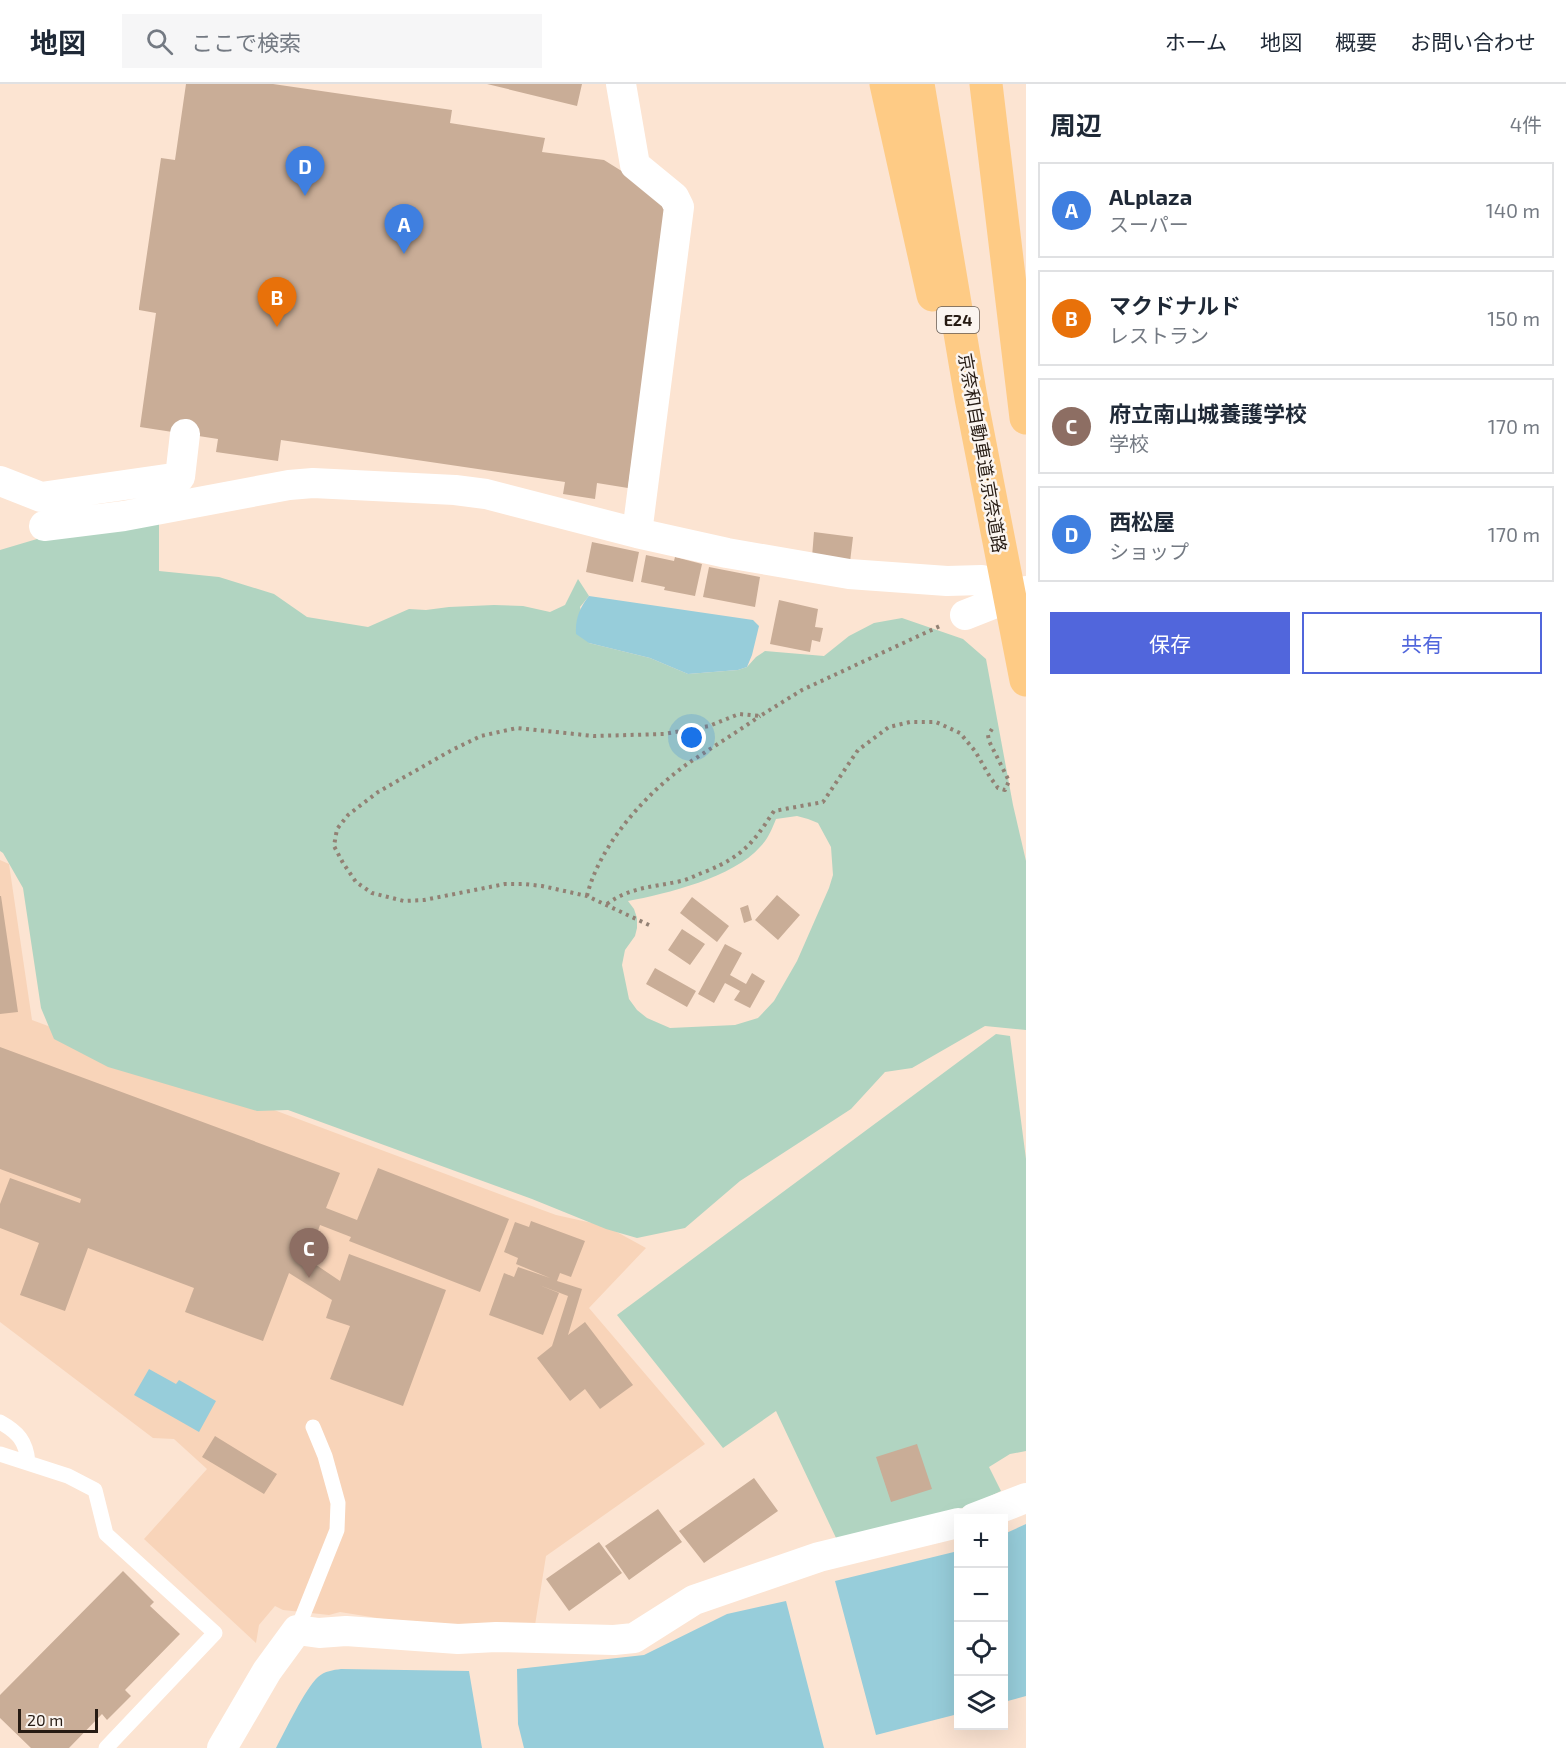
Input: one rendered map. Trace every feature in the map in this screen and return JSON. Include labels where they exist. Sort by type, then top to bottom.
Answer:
[{"type":"highway","points":[[886,84],[928,275],[1001,555]]},
{"type":"highway","name":"京奈和自動車道;京奈道路","points":[[918,84],[971,398],[1026,680]]},
{"type":"highway","points":[[985,84],[1026,418]]},
{"type":"street","points":[[621,84],[635,165],[674,197],[679,207],[637,533]]},
{"type":"street","points":[[985,84],[1026,308]]},
{"type":"street","points":[[0,481],[41,497],[180,477],[185,434]]},
{"type":"street","points":[[44,526],[124,516],[289,485],[313,483],[455,490],[486,494],[637,533],[727,553],[849,574],[947,581],[982,580],[1023,592]]},
{"type":"street","points":[[965,615],[1023,592]]},
{"type":"street","points":[[984,1514],[1026,1498]]},
{"type":"street","points":[[222,1748],[267,1671],[297,1630],[319,1633],[346,1631],[458,1640],[496,1637],[614,1640],[634,1638],[694,1600],[819,1557],[954,1523]]},
{"type":"lane","points":[[0,1422],[16,1431],[27,1451],[28,1462]]},
{"type":"lane","points":[[297,1630],[338,1530],[338,1503],[314,1427]]},
{"type":"lane","points":[[0,1454],[68,1476],[95,1490],[106,1534],[215,1633],[106,1748]]},
{"type":"path","points":[[587,896],[589,885],[604,854],[621,828],[650,796],[688,764],[802,690],[965,615]]},
{"type":"path","points":[[650,925],[587,896],[524,884],[505,884],[424,900],[404,901],[388,898],[372,893],[356,882],[334,846],[337,829],[348,815],[378,792],[481,736],[518,728],[594,736],[663,734],[709,726],[739,714],[760,716]]},
{"type":"path","points":[[607,904],[618,896],[638,889],[683,880],[727,862],[747,848],[759,835],[774,811],[823,802],[858,750],[889,728],[910,722],[936,722],[960,733],[975,751],[998,788],[1005,790],[1010,781],[989,741],[988,735],[992,729]]},
{"type":"shaded area","points":[[0,860],[9,864],[32,1020],[556,1215],[606,1226],[646,1248],[589,1308],[705,1444],[546,1556],[535,1625],[462,1628],[402,1622],[340,1612],[329,1615],[283,1610],[275,1606],[259,1625],[256,1643],[144,1539],[207,1469],[174,1439],[153,1438],[0,1322]]},
{"type":"green space","points":[[159,517],[159,571],[219,577],[274,594],[307,617],[368,627],[409,609],[494,605],[523,606],[550,612],[565,605],[578,579],[589,596],[580,607],[589,643],[650,658],[688,674],[738,670],[747,667],[765,651],[824,656],[849,636],[874,623],[902,618],[963,639],[986,659],[1013,805],[1026,861],[1026,1030],[985,1026],[912,1068],[885,1072],[851,1109],[740,1181],[685,1228],[637,1238],[606,1229],[532,1199],[288,1110],[257,1111],[108,1067],[54,1039],[41,1008],[23,888],[0,851],[0,550],[37,539]],"holes":[[[797,816],[818,823],[831,847],[833,875],[797,961],[774,1001],[758,1018],[735,1025],[670,1028],[647,1018],[637,1010],[629,999],[622,965],[625,950],[635,936],[637,928],[637,918],[628,901],[680,889],[734,867],[760,847],[768,837],[776,819]]]},
{"type":"green space","points":[[996,1034],[1010,1036],[1026,1159],[1026,1451],[1010,1454],[989,1467],[1001,1491],[974,1504],[915,1524],[837,1540],[776,1411],[723,1448],[617,1315]]},
{"type":"water","points":[[589,596],[753,620],[759,626],[752,655],[747,667],[738,670],[688,674],[650,658],[589,643],[576,634],[576,623],[583,604]]},
{"type":"water","points":[[149,1369],[176,1384],[179,1380],[216,1401],[199,1432],[134,1395]]},
{"type":"water","points":[[1026,1524],[1026,1696],[1008,1701],[1008,1568],[1008,1532]]},
{"type":"water","points":[[954,1552],[954,1715],[876,1735],[835,1581]]},
{"type":"water","points":[[786,1601],[824,1748],[524,1748],[518,1724],[517,1669],[644,1655],[727,1614]]},
{"type":"water","points":[[341,1669],[469,1671],[482,1748],[276,1748],[313,1683],[323,1673]]},
{"type":"building","points":[[186,84],[273,84],[452,110],[450,123],[545,138],[542,152],[604,160],[668,200],[628,488],[597,483],[595,499],[563,494],[565,482],[281,440],[278,461],[216,452],[218,439],[140,427],[156,313],[139,310],[139,308],[161,158],[175,160]]},
{"type":"building","points":[[487,84],[582,84],[577,106]]},
{"type":"building","points":[[814,532],[853,537],[850,562],[812,557]]},
{"type":"building","points":[[592,542],[639,552],[633,582],[586,572]]},
{"type":"building","points":[[646,555],[674,561],[675,557],[702,564],[695,596],[664,590],[665,587],[641,582]]},
{"type":"building","points":[[709,567],[760,577],[755,607],[703,597]]},
{"type":"building","points":[[779,600],[818,609],[815,627],[823,628],[820,642],[812,640],[810,652],[770,644]]},
{"type":"building","points":[[777,895],[800,915],[778,940],[755,920]]},
{"type":"building","points":[[0,896],[18,1012],[0,1014]]},
{"type":"building","points":[[692,897],[729,926],[717,942],[680,913]]},
{"type":"building","points":[[748,905],[752,920],[744,923],[740,908]]},
{"type":"building","points":[[682,929],[705,944],[690,965],[668,950]]},
{"type":"building","points":[[725,944],[742,953],[730,975],[746,984],[752,973],[765,981],[750,1008],[734,1000],[740,991],[725,983],[714,1003],[698,994]]},
{"type":"building","points":[[655,968],[696,991],[687,1007],[646,984]]},
{"type":"building","points":[[0,1047],[340,1173],[326,1208],[357,1220],[378,1168],[509,1219],[480,1292],[349,1241],[351,1237],[320,1225],[310,1254],[298,1249],[297,1252],[340,1281],[349,1254],[446,1290],[403,1406],[330,1379],[350,1326],[326,1318],[332,1300],[289,1273],[263,1341],[185,1312],[194,1288],[88,1248],[65,1311],[20,1295],[39,1243],[0,1228],[0,1204],[10,1178],[80,1203],[81,1199],[0,1169]]},
{"type":"building","points":[[531,1221],[585,1241],[571,1277],[560,1273],[557,1281],[582,1289],[568,1335],[585,1322],[633,1385],[600,1409],[585,1389],[570,1401],[537,1358],[552,1346],[568,1296],[539,1285],[559,1293],[543,1335],[489,1315],[504,1273],[514,1277],[518,1267],[550,1278],[516,1264],[518,1258],[504,1252],[515,1222],[529,1227]]},
{"type":"building","points":[[215,1436],[277,1474],[264,1494],[202,1457]]},
{"type":"building","points":[[917,1444],[932,1489],[891,1502],[876,1457]]},
{"type":"building","points":[[754,1478],[778,1511],[704,1563],[679,1531]]},
{"type":"building","points":[[658,1509],[682,1542],[629,1580],[605,1546]]},
{"type":"building","points":[[599,1542],[622,1573],[569,1611],[546,1579]]},
{"type":"building","points":[[123,1571],[154,1602],[150,1606],[180,1634],[125,1690],[131,1696],[107,1720],[102,1714],[69,1748],[31,1748],[0,1718],[0,1695]]},
{"type":"place","name":"西松屋","points":[[305,196]]},
{"type":"place","name":"ALplaza","points":[[404,254]]},
{"type":"place","name":"マクドナルド","points":[[277,327]]},
{"type":"place","name":"府立南山城養護学校","points":[[309,1278]]}]
